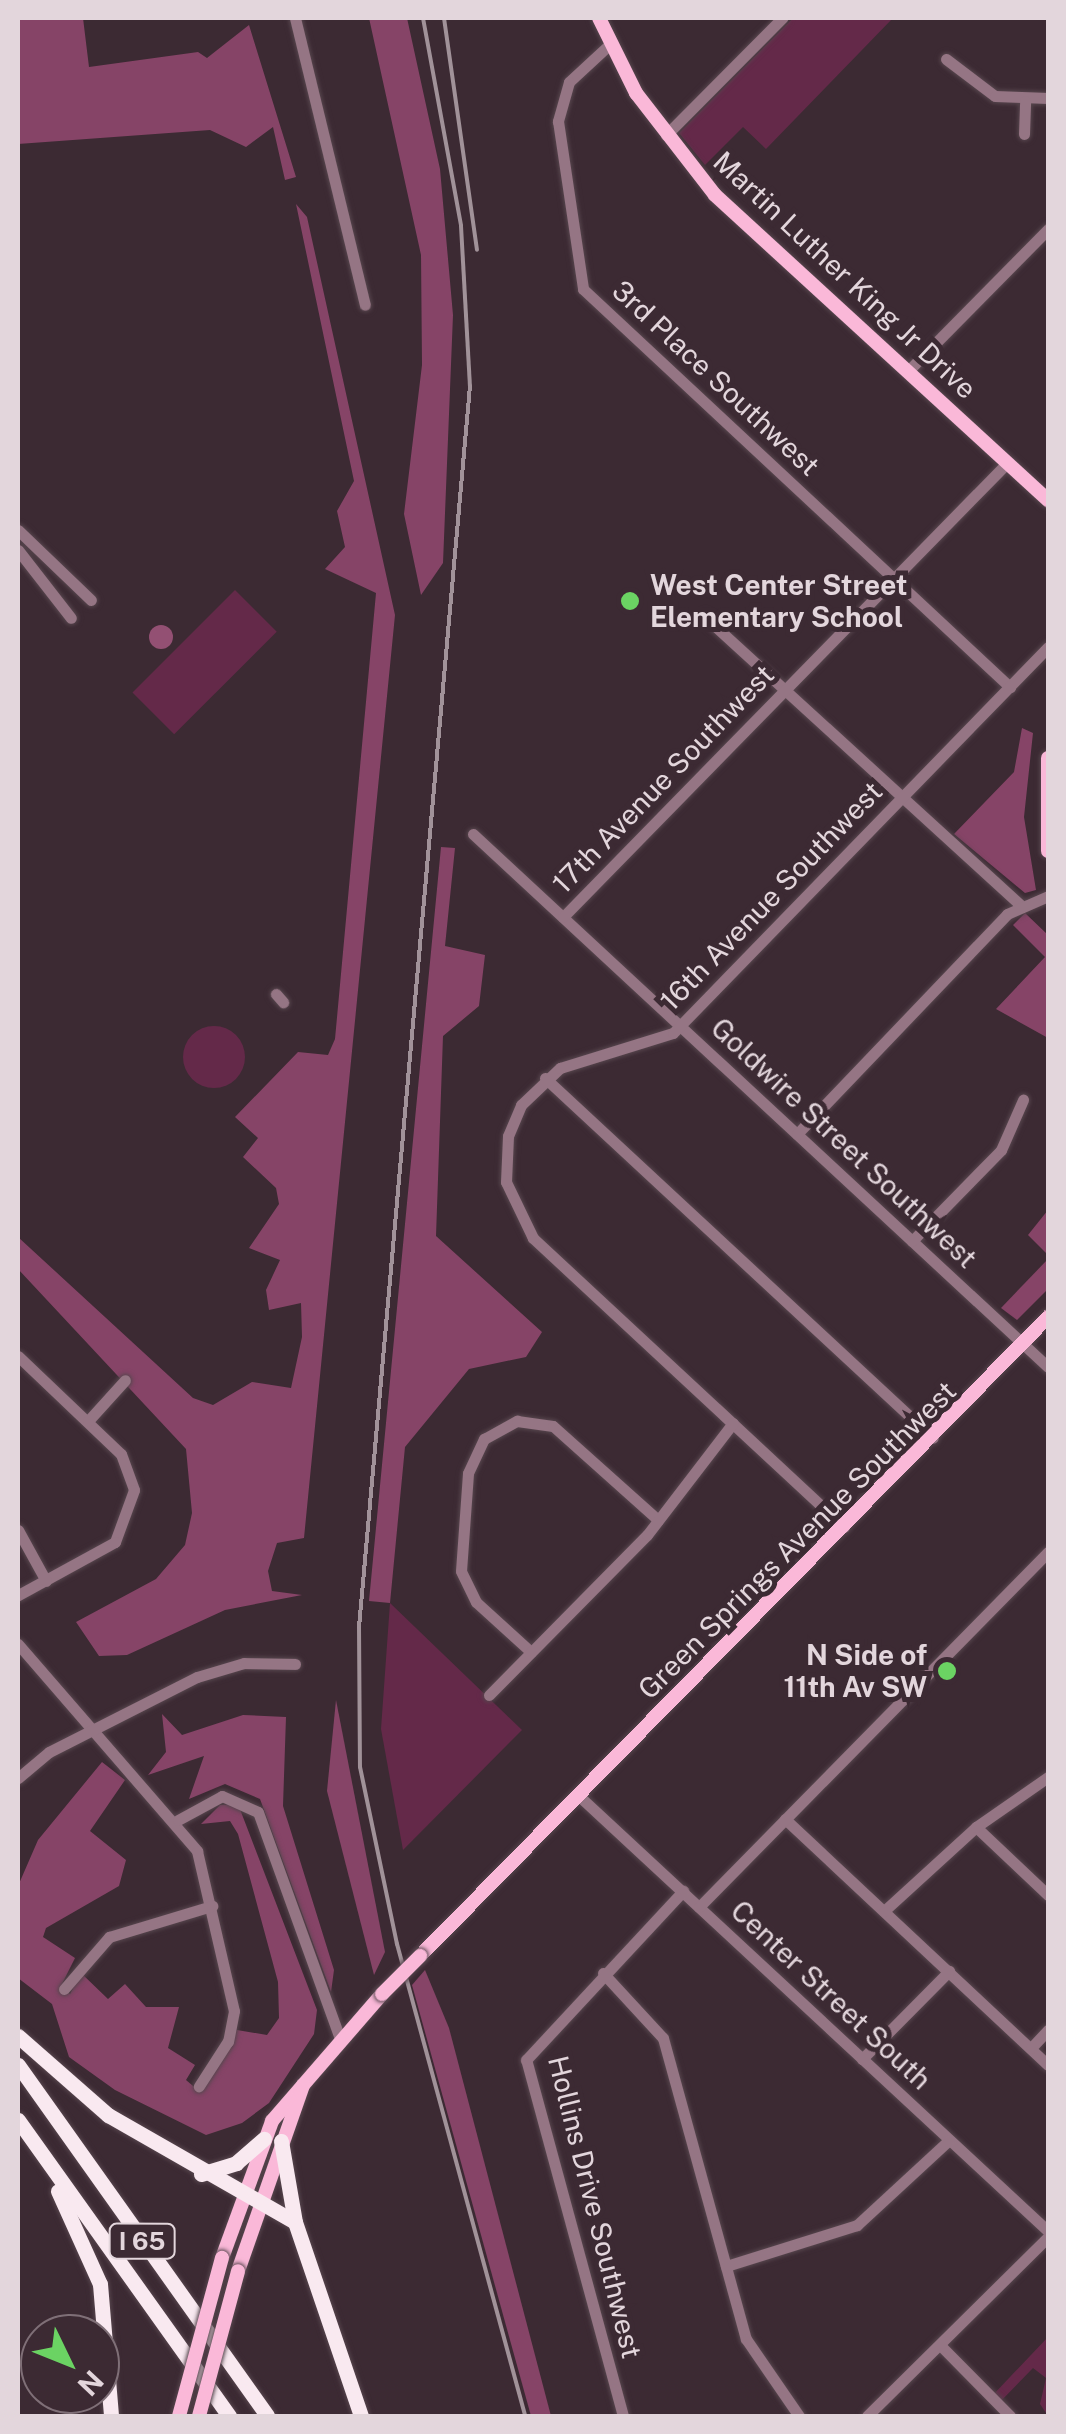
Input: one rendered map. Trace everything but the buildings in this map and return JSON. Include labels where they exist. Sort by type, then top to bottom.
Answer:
[{"type":"highway","points":[[18,2036],[108,2116],[201,2174],[295,2222]]},
{"type":"highway","name":"I 65","points":[[18,2065],[267,2416]]},
{"type":"highway","name":"I 65","points":[[18,2120],[229,2416]]},
{"type":"highway","points":[[31,2139],[100,2284],[111,2416]]},
{"type":"highway","points":[[201,2174],[236,2163],[272,2140],[295,2222],[362,2416]]},
{"type":"main road","name":"Martin Luther King Jr Drive","points":[[599,18],[610,44],[666,135],[715,196],[1048,500]]},
{"type":"main road","points":[[1048,758],[1048,850]]},
{"type":"main road","name":"Green Springs Avenue Southwest","points":[[272,2140],[305,2079],[340,2036],[1025,1345],[1048,1317]]},
{"type":"main road","points":[[178,2416],[240,2194],[272,2140]]},
{"type":"main road","points":[[199,2416],[272,2140]]},
{"type":"street","points":[[295,18],[365,305]]},
{"type":"street","points":[[666,135],[782,18]]},
{"type":"street","name":"3rd Place Southwest","points":[[610,44],[570,82],[558,121],[584,289],[1010,688]]},
{"type":"street","points":[[946,59],[995,96],[1025,102],[1048,98]]},
{"type":"street","points":[[1024,134],[1025,102]]},
{"type":"street","points":[[909,370],[1048,229]]},
{"type":"street","name":"17th Avenue Southwest","points":[[563,917],[1008,462]]},
{"type":"street","points":[[18,530],[91,600]]},
{"type":"street","points":[[18,550],[71,618]]},
{"type":"street","points":[[705,617],[1020,906]]},
{"type":"street","name":"16th Avenue Southwest","points":[[844,1526],[539,1244],[513,1205],[505,1153],[521,1105],[545,1078],[578,1058],[658,1043],[680,1025],[1048,648]]},
{"type":"street","name":"Goldwire Street Southwest","points":[[473,834],[1048,1367]]},
{"type":"street","points":[[797,1134],[1020,906],[1048,896]]},
{"type":"street","points":[[545,1078],[933,1438]]},
{"type":"street","points":[[912,1241],[1001,1150],[1023,1100]]},
{"type":"street","points":[[18,1356],[128,1465],[133,1510],[104,1552],[18,1595]]},
{"type":"street","points":[[88,1422],[125,1380]]},
{"type":"street","points":[[530,1652],[476,1602],[461,1571],[468,1473],[484,1439],[517,1422],[553,1426],[658,1520]]},
{"type":"street","points":[[489,1695],[658,1520],[733,1423]]},
{"type":"street","points":[[18,1530],[46,1581]]},
{"type":"street","points":[[699,1907],[1048,1552]]},
{"type":"street","points":[[18,1644],[87,1732],[178,1820],[212,1906],[234,2010],[228,2041],[198,2086]]},
{"type":"street","points":[[18,1778],[87,1732],[213,1670],[295,1664]]},
{"type":"street","points":[[884,1911],[976,1827],[1048,1777]]},
{"type":"street","points":[[178,1820],[233,1796],[258,1812],[340,2036]]},
{"type":"street","name":"Center Street South","points":[[580,1796],[1048,2234]]},
{"type":"street","points":[[785,1819],[1048,2064]]},
{"type":"street","points":[[976,1827],[1048,1895]]},
{"type":"street","name":"Hollins Drive Southwest","points":[[622,2416],[526,2060],[683,1891]]},
{"type":"street","points":[[64,1988],[109,1937],[212,1906]]},
{"type":"street","points":[[862,2060],[949,1971]]},
{"type":"street","points":[[603,1973],[662,2038],[726,2266],[761,2372],[799,2416]]},
{"type":"street","points":[[1031,2048],[1048,2030]]},
{"type":"street","points":[[726,2266],[857,2225],[950,2140]]},
{"type":"street","points":[[867,2416],[1048,2234]]},
{"type":"street","points":[[940,2346],[1010,2416]]},
{"type":"shaded area","points":[[18,18],[83,18],[89,67],[198,52],[207,58],[249,25],[296,177],[285,180],[273,127],[246,147],[210,130],[18,144]]},
{"type":"shaded area","points":[[369,18],[407,18],[440,169],[453,315],[443,563],[421,595],[404,514],[422,365],[421,255]]},
{"type":"shaded area","points":[[793,18],[893,18],[766,149],[743,127],[705,165],[679,133]]},
{"type":"shaded area","points":[[296,204],[307,217],[395,615],[304,1538],[277,1543],[268,1571],[272,1591],[302,1595],[225,1610],[127,1655],[99,1656],[76,1622],[156,1579],[185,1545],[192,1513],[186,1449],[18,1269],[18,1237],[193,1398],[213,1405],[252,1382],[291,1388],[302,1337],[301,1303],[269,1310],[266,1290],[280,1260],[249,1248],[279,1204],[276,1188],[243,1157],[258,1138],[235,1117],[298,1052],[328,1055],[335,1039],[376,593],[325,569],[345,547],[337,511],[354,481]]},
{"type":"shaded area","points":[[235,590],[277,632],[174,734],[132,693]]},
{"type":"shaded area","points":[[161,625],[170,628],[170,646],[161,649],[152,646],[149,637],[152,628]]},
{"type":"shaded area","points":[[1022,728],[1033,733],[1024,817],[1036,890],[1025,893],[954,834],[1014,772]]},
{"type":"shaded area","points":[[441,847],[455,848],[445,946],[485,955],[479,1006],[443,1036],[436,1236],[542,1332],[526,1357],[469,1369],[405,1447],[390,1603],[369,1601]]},
{"type":"shaded area","points":[[1025,913],[1048,935],[1048,1038],[996,1009],[1045,957],[1013,925]]},
{"type":"shaded area","points":[[214,1026],[236,1035],[245,1057],[236,1079],[214,1088],[192,1079],[183,1057],[192,1035]]},
{"type":"shaded area","points":[[1048,1210],[1048,1255],[1028,1235]]},
{"type":"shaded area","points":[[1048,1259],[1048,1289],[1017,1320],[1001,1308]]},
{"type":"shaded area","points":[[390,1603],[522,1730],[403,1850],[381,1729]]},
{"type":"shaded area","points":[[336,1700],[385,1952],[374,1975],[327,1791]]},
{"type":"shaded area","points":[[162,1714],[182,1735],[243,1715],[286,1717],[283,1806],[334,1970],[331,1992],[260,1799],[225,1784],[189,1799],[204,1756],[148,1775],[166,1752]]},
{"type":"shaded area","points":[[102,1762],[125,1780],[90,1831],[126,1860],[119,1886],[46,1928],[43,1937],[75,1958],[61,1986],[70,1994],[81,1973],[108,1999],[125,1984],[146,2007],[179,2007],[168,2048],[195,2065],[186,2080],[199,2091],[237,2030],[267,2035],[279,2018],[278,1982],[238,1834],[230,1821],[201,1824],[220,1805],[238,1804],[317,2010],[314,2034],[269,2103],[242,2123],[206,2135],[115,2090],[69,2057],[52,2004],[18,1978],[18,1886],[38,1840]]},
{"type":"shaded area","points":[[425,1970],[449,2028],[551,2416],[531,2416],[412,1985]]},
{"type":"shaded area","points":[[1048,2337],[1048,2416],[1040,2404],[1046,2378],[1033,2368],[999,2403],[992,2396]]},
{"type":"railway","points":[[423,18],[461,226],[470,386],[359,1627],[360,1767],[397,1944],[525,2416]]},
{"type":"railway","points":[[444,18],[477,250]]},
{"type":"place","name":"West Center Street Elementary School","points":[[630,601]]},
{"type":"place","name":"N Side of 11th Av SW","points":[[947,1671]]}]
